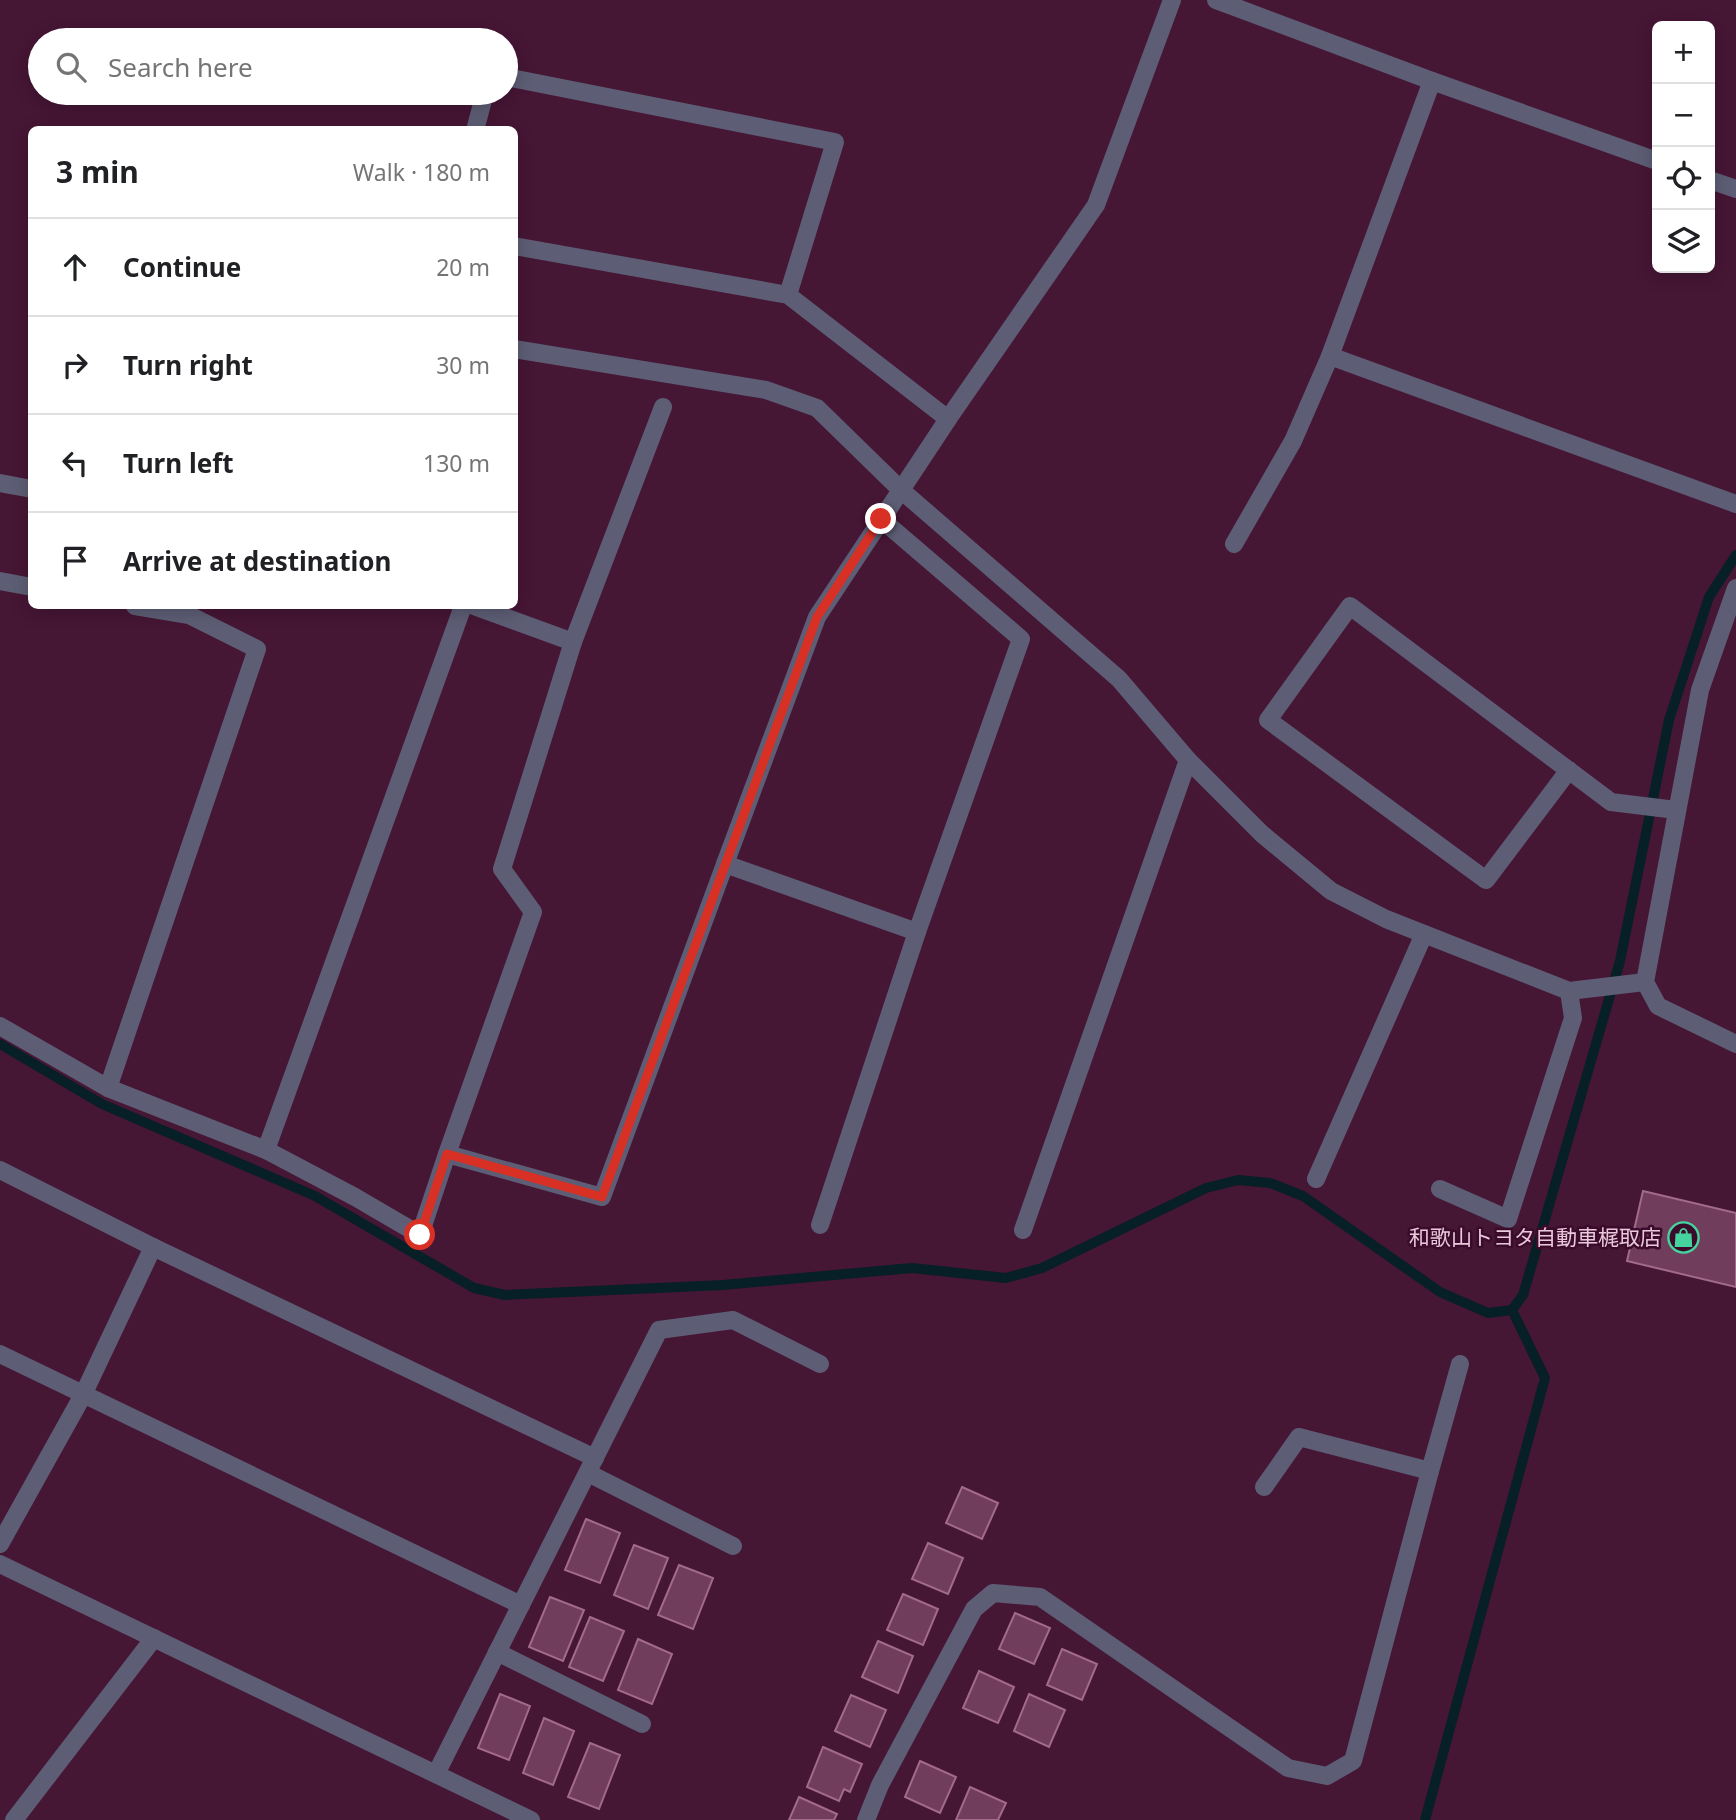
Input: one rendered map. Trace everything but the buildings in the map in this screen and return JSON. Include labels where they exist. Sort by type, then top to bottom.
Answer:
[{"type":"street","points":[[447,1154],[602,1197],[817,617],[948,419],[1096,205],[1172,0]]},
{"type":"street","points":[[1216,0],[1652,159]]},
{"type":"street","points":[[518,78],[835,142],[788,295]]},
{"type":"street","points":[[1234,544],[1293,441],[1330,356],[1432,81]]},
{"type":"street","points":[[476,126],[482,105]]},
{"type":"street","points":[[1715,182],[1736,189]]},
{"type":"street","points":[[518,247],[788,295],[948,419]]},
{"type":"street","points":[[518,350],[766,390],[817,408],[901,490],[1119,679],[1188,760],[1262,834],[1332,891],[1386,919],[1569,991],[1638,983]]},
{"type":"street","points":[[1330,356],[1736,504]]},
{"type":"street","points":[[0,1026],[108,1088],[266,1150],[355,1196],[420,1235],[533,912],[502,869],[573,642],[663,407]]},
{"type":"street","points":[[0,483],[28,488]]},
{"type":"street","points":[[820,1225],[917,932],[1021,639],[881,519]]},
{"type":"street","points":[[0,581],[28,586]]},
{"type":"street","points":[[1638,983],[1671,809],[1700,690],[1736,588]]},
{"type":"street","points":[[1569,770],[1486,880],[1268,720],[1350,606],[1569,770],[1611,802],[1671,809]]},
{"type":"street","points":[[108,1088],[257,649],[189,615],[153,609]]},
{"type":"street","points":[[266,1150],[462,609]]},
{"type":"street","points":[[482,609],[573,642]]},
{"type":"street","points":[[1023,1230],[1188,760]]},
{"type":"street","points":[[725,864],[917,932]]},
{"type":"street","points":[[1315,1179],[1424,934]]},
{"type":"street","points":[[1638,983],[1658,1006],[1736,1044]]},
{"type":"street","points":[[1440,1189],[1508,1219],[1573,1018],[1569,991]]},
{"type":"street","points":[[0,1170],[592,1465],[733,1546]]},
{"type":"street","points":[[0,1544],[83,1395],[153,1247]]},
{"type":"street","points":[[436,1774],[659,1331],[733,1320],[820,1364]]},
{"type":"street","points":[[0,1354],[521,1605]]},
{"type":"street","points":[[866,1820],[880,1785],[974,1609],[993,1593],[1040,1597],[1288,1768],[1327,1776],[1353,1760],[1460,1364]]},
{"type":"street","points":[[1264,1487],[1299,1437],[1430,1471]]},
{"type":"street","points":[[0,1564],[531,1820]]},
{"type":"street","points":[[14,1820],[153,1638]]},
{"type":"street","points":[[497,1653],[642,1724]]},
{"type":"waterway","points":[[0,1044],[102,1104],[315,1196],[474,1288],[505,1295],[723,1285],[912,1268],[1006,1278],[1042,1268],[1206,1188],[1238,1180],[1270,1183],[1303,1196],[1440,1292],[1488,1313],[1512,1310],[1523,1295],[1620,961],[1669,720],[1709,597],[1736,555]]},
{"type":"waterway","points":[[1425,1820],[1545,1378],[1512,1310]]},
{"type":"place","name":"和歌山トヨタ自動車梶取店","points":[[1684,1237]]},
{"type":"route","points":[[420,1235],[447,1154],[602,1197],[817,617],[881,519]]}]
